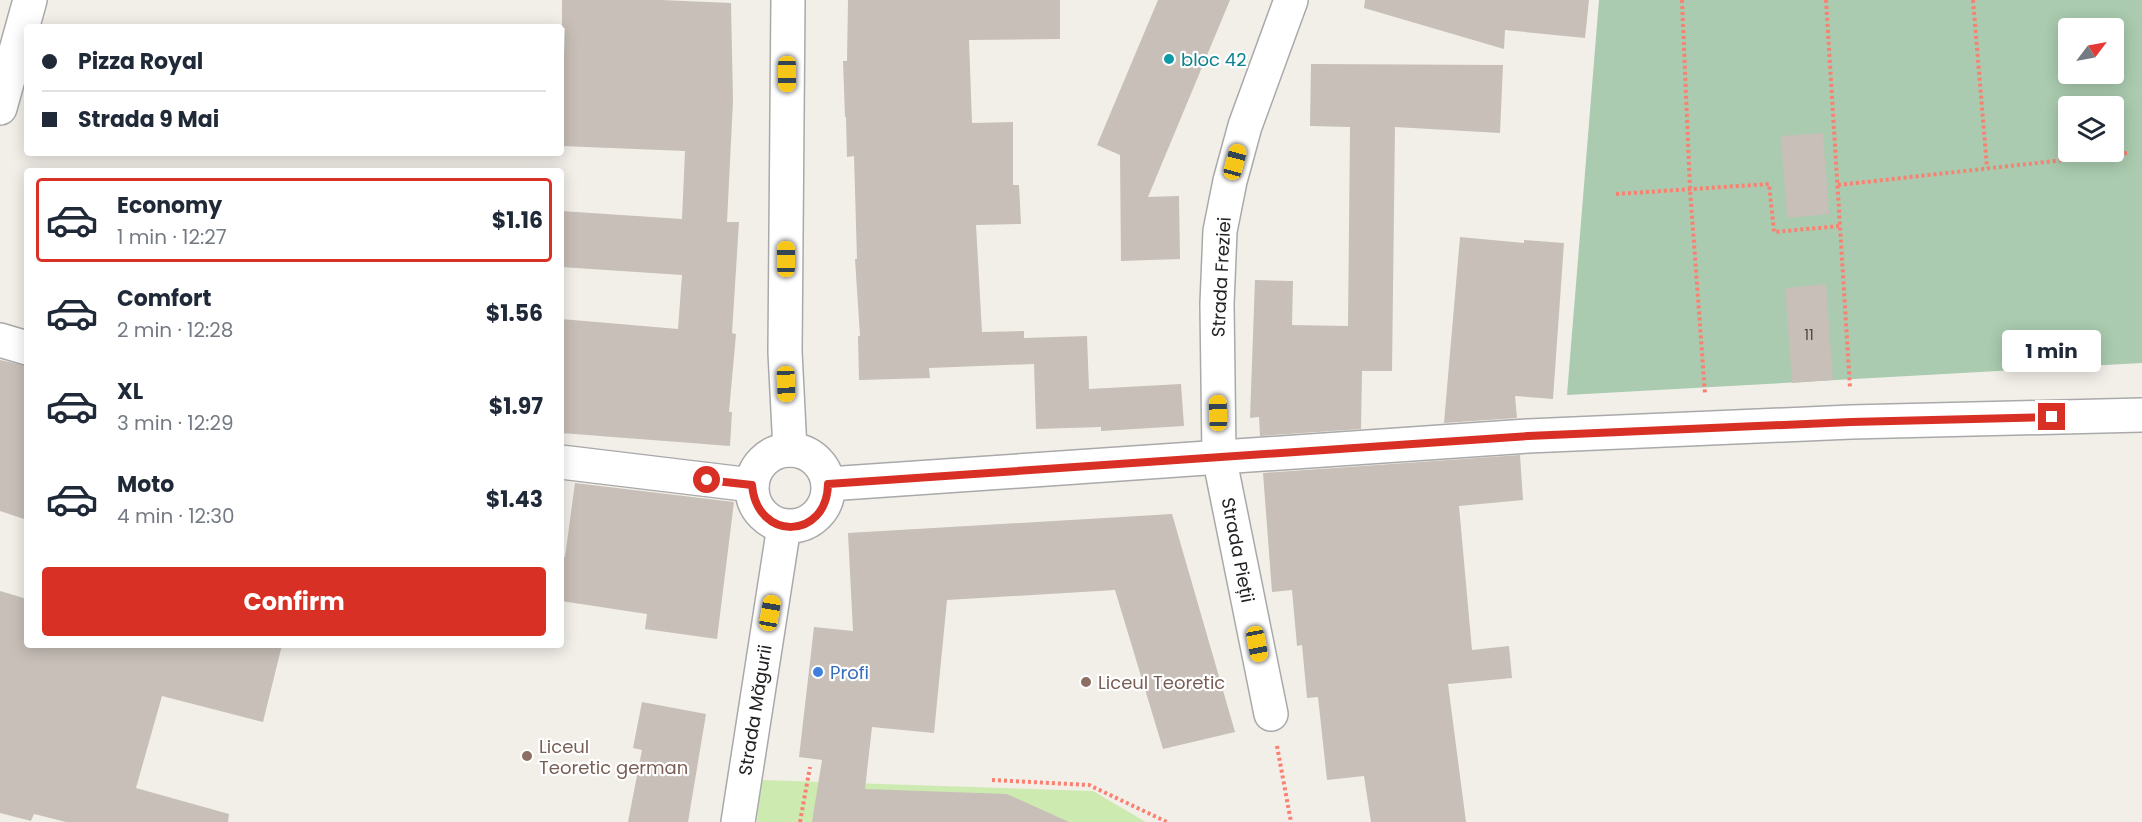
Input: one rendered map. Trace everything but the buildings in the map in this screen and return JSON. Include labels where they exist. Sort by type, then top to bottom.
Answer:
[{"type":"street","points":[[0,108],[30,0]]},
{"type":"street","points":[[788,0],[785,351],[790,450]]},
{"type":"street","name":"Strada Freziei","points":[[1219,456],[1217,304],[1220,231],[1230,181],[1245,126],[1291,0]]},
{"type":"street","points":[[0,340],[24,347]]},
{"type":"street","points":[[828,484],[1528,436],[1851,422],[2142,415]]},
{"type":"street","points":[[790,450],[812,456],[826,473],[828,484],[826,502],[817,516],[796,527],[773,523],[764,516],[757,507],[752,485],[755,474],[769,457],[790,450]]},
{"type":"street","name":"Strada Pieții","points":[[1219,456],[1271,714]]},
{"type":"street","points":[[564,462],[752,485]]},
{"type":"street","name":"Strada Măgurii","points":[[738,822],[784,526]]},
{"type":"path","points":[[1683,0],[1690,189],[1707,428]]},
{"type":"path","points":[[1826,0],[1851,422]]},
{"type":"path","points":[[1973,0],[1987,168]]},
{"type":"path","points":[[1838,185],[2127,153]]},
{"type":"path","points":[[1616,194],[1769,184],[1774,232],[1840,226]]},
{"type":"path","points":[[1271,714],[1291,822]]},
{"type":"path","points":[[800,822],[810,767]]},
{"type":"path","points":[[992,780],[1089,785],[1167,822]]},
{"type":"green space","points":[[1599,0],[2142,0],[2142,363],[1567,395]]},
{"type":"green space","points":[[760,780],[1093,791],[1146,822],[757,822]]},
{"type":"place","name":"bloc 42","points":[[1169,59]]},
{"type":"place","name":"Profi","points":[[818,672]]},
{"type":"place","name":"Liceul Teoretic","points":[[1086,682]]},
{"type":"place","name":"Liceul Teoretic german","points":[[527,756]]},
{"type":"route","points":[[707,480],[752,485],[757,507],[764,516],[773,523],[796,527],[817,516],[824,507],[828,496],[828,484],[1528,436],[1851,422],[2052,417]]}]
